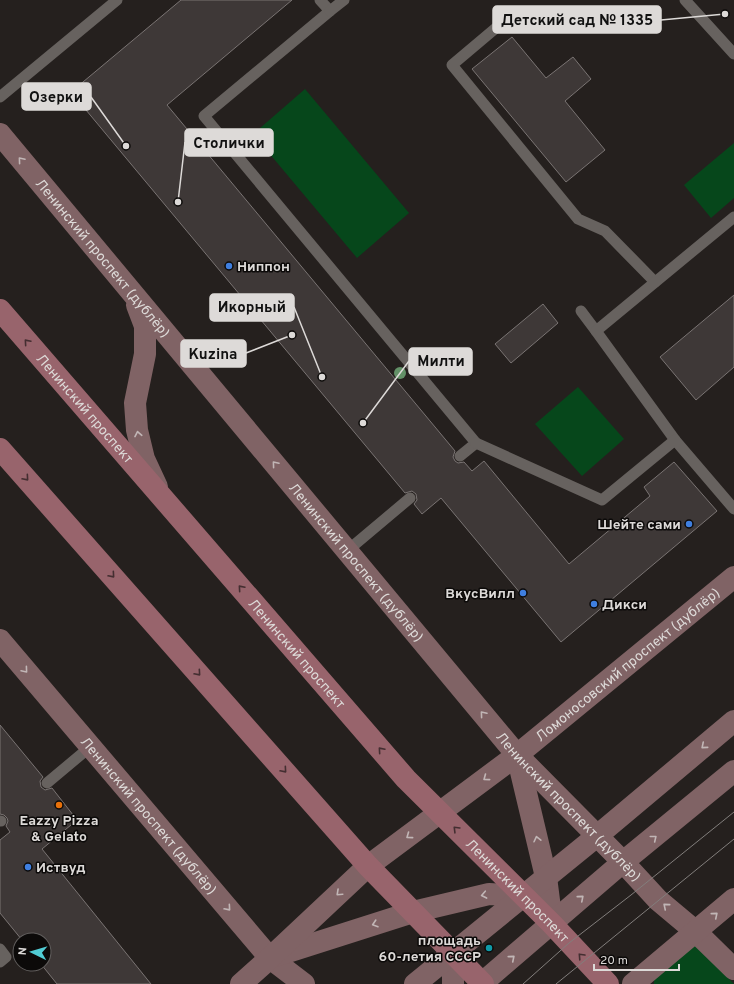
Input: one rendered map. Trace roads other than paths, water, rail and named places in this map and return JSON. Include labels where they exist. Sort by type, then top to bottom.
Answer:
[{"type":"main road","name":"Ленинский проспект","points":[[0,310],[406,780],[552,924],[608,984]]},
{"type":"main road","points":[[0,449],[368,866],[482,984]]},
{"type":"street","name":"Ленинский проспект (дублёр)","points":[[0,134],[517,755],[623,862],[658,900],[696,931],[734,969]]},
{"type":"street","points":[[134,296],[144,326],[145,347],[145,354],[135,402],[137,430],[144,459],[162,497]]},
{"type":"street","name":"Ломоносовский проспект (дублёр)","points":[[368,866],[517,755],[734,577]]},
{"type":"street","name":"Ленинский проспект (дублёр)","points":[[0,640],[270,958],[304,984]]},
{"type":"street","points":[[415,984],[597,836],[734,721]]},
{"type":"street","points":[[517,755],[546,877],[552,924]]},
{"type":"street","points":[[482,984],[623,862],[734,771]]},
{"type":"street","points":[[241,984],[368,866]]},
{"type":"street","points":[[270,958],[413,912],[489,894],[523,896]]},
{"type":"street","points":[[633,984],[734,899]]},
{"type":"street","points":[[453,954],[453,984]]},
{"type":"lane","points":[[0,97],[116,0]]},
{"type":"lane","points":[[320,0],[330,11]]},
{"type":"lane","points":[[344,0],[204,116],[476,443],[602,500],[675,440]]},
{"type":"lane","points":[[685,0],[734,54]]},
{"type":"lane","points":[[509,17],[452,65],[578,219],[605,231],[655,282]]},
{"type":"lane","points":[[596,331],[734,217]]},
{"type":"lane","points":[[581,312],[675,440],[734,509]]},
{"type":"lane","points":[[460,456],[476,443]]},
{"type":"lane","points":[[347,551],[410,498]]},
{"type":"lane","points":[[47,783],[90,747]]},
{"type":"lane","points":[[0,949],[6,957],[0,962]]},
{"type":"tram line","points":[[523,984],[569,943],[734,812]]},
{"type":"tram line","points":[[556,984],[734,839]]},
{"type":"place","name":"Детский сад № 1335","points":[[725,14]]},
{"type":"place","name":"Озерки","points":[[126,146]]},
{"type":"place","name":"Столички","points":[[178,202]]},
{"type":"place","name":"Ниппон","points":[[229,266]]},
{"type":"place","name":"Kuzina","points":[[292,335]]},
{"type":"place","name":"Икорный","points":[[322,377]]},
{"type":"place","name":"Милти","points":[[363,423]]},
{"type":"place","name":"Шейте сами","points":[[689,524]]},
{"type":"place","name":"ВкусВилл","points":[[523,593]]},
{"type":"place","name":"Дикси","points":[[594,604]]},
{"type":"place","name":"Eazzy Pizza & Gelato","points":[[59,805]]},
{"type":"place","name":"Иствуд","points":[[28,867]]},
{"type":"place","name":"площадь 60-летия СССР","points":[[489,948]]}]
